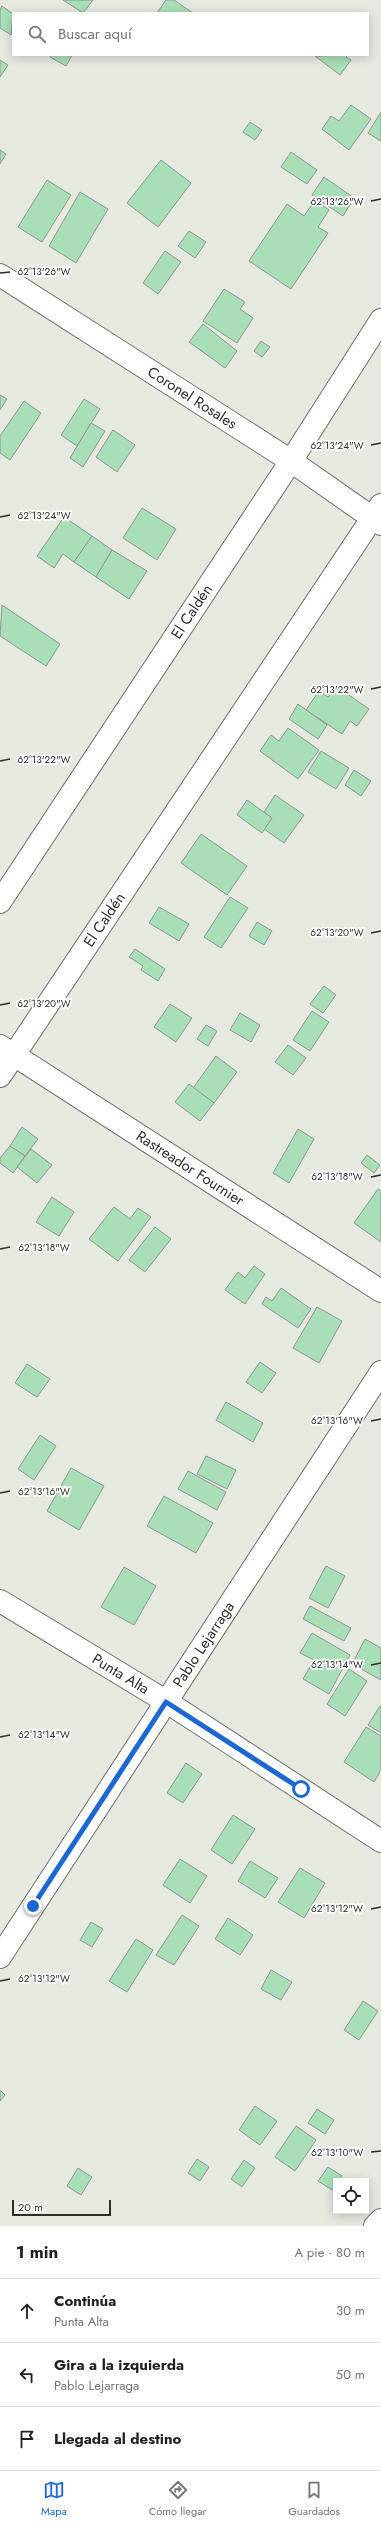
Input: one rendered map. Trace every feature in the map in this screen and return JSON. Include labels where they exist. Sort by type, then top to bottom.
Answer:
[{"type":"street","name":"Coronel Rosales","points":[[0,276],[378,516]]},
{"type":"street","name":"El Caldén","points":[[0,902],[291,461],[381,320]]},
{"type":"street","name":"El Caldén","points":[[0,1076],[7,1050],[378,516]]},
{"type":"street","name":"Rastreador Fournier","points":[[7,1050],[381,1291]]},
{"type":"street","name":"Pablo Lejarraga","points":[[0,1957],[381,1372]]},
{"type":"street","name":"Punta Alta","points":[[0,1601],[166,1702],[381,1841]]},
{"type":"street","points":[[375,2226],[381,2220]]},
{"type":"building","points":[[63,0],[93,0],[84,12]]},
{"type":"building","points":[[166,0],[174,0],[192,12],[158,12]]},
{"type":"building","points":[[2,6],[12,13],[11,35],[0,28],[0,10]]},
{"type":"building","points":[[50,56],[71,56],[66,66]]},
{"type":"building","points":[[315,56],[347,56],[346,57],[351,60],[340,75]]},
{"type":"building","points":[[0,60],[8,65],[0,77]]},
{"type":"building","points":[[351,105],[371,119],[349,150],[322,129],[331,116],[339,121]]},
{"type":"building","points":[[381,112],[381,141],[368,133]]},
{"type":"building","points":[[250,122],[262,130],[255,140],[243,132]]},
{"type":"building","points":[[0,150],[6,154],[0,164]]},
{"type":"building","points":[[291,152],[317,170],[307,184],[281,167]]},
{"type":"building","points":[[161,160],[191,183],[158,227],[127,203]]},
{"type":"building","points":[[324,177],[354,198],[343,216],[312,195]]},
{"type":"building","points":[[47,180],[71,195],[42,242],[18,227]]},
{"type":"building","points":[[80,192],[108,209],[76,263],[49,246]]},
{"type":"building","points":[[315,200],[329,210],[318,227],[328,233],[291,289],[249,261],[287,204],[304,216]]},
{"type":"building","points":[[189,231],[206,242],[195,258],[178,246]]},
{"type":"building","points":[[165,251],[181,262],[158,294],[143,283]]},
{"type":"building","points":[[224,289],[245,302],[240,309],[253,318],[237,343],[203,321]]},
{"type":"building","points":[[203,324],[237,351],[225,368],[189,342]]},
{"type":"building","points":[[261,341],[270,347],[262,357],[254,351]]},
{"type":"building","points":[[0,395],[7,399],[0,410]]},
{"type":"building","points":[[84,399],[100,409],[77,446],[61,435]]},
{"type":"building","points":[[24,401],[41,413],[10,460],[0,453],[0,436]]},
{"type":"building","points":[[91,423],[105,431],[83,467],[70,458]]},
{"type":"building","points":[[113,430],[135,445],[117,472],[96,457]]},
{"type":"building","points":[[142,508],[176,529],[157,560],[123,538]]},
{"type":"building","points":[[64,517],[92,536],[74,562],[63,554],[54,568],[37,556]]},
{"type":"building","points":[[92,536],[112,550],[96,577],[74,562]]},
{"type":"building","points":[[112,550],[147,571],[129,599],[96,577]]},
{"type":"building","points":[[2,605],[60,644],[46,666],[0,636]]},
{"type":"building","points":[[336,686],[369,709],[357,726],[350,721],[342,734],[306,710],[319,691],[328,697]]},
{"type":"building","points":[[298,704],[327,725],[318,739],[289,719]]},
{"type":"building","points":[[288,728],[319,750],[298,779],[260,751],[271,735],[279,741]]},
{"type":"building","points":[[321,751],[349,768],[336,789],[308,772]]},
{"type":"building","points":[[354,770],[371,781],[361,796],[345,785]]},
{"type":"building","points":[[275,795],[304,815],[284,843],[264,829],[272,818],[264,812]]},
{"type":"building","points":[[247,800],[272,818],[262,833],[237,815]]},
{"type":"building","points":[[201,834],[247,866],[227,895],[181,863]]},
{"type":"building","points":[[230,897],[248,908],[221,948],[204,937]]},
{"type":"building","points":[[159,907],[189,924],[179,941],[149,923]]},
{"type":"building","points":[[257,922],[272,931],[264,945],[249,936]]},
{"type":"building","points":[[135,949],[165,969],[158,981],[141,970],[143,966],[129,957]]},
{"type":"building","points":[[324,986],[336,995],[323,1013],[310,1004]]},
{"type":"building","points":[[170,1004],[192,1018],[176,1042],[154,1027]]},
{"type":"building","points":[[312,1011],[329,1022],[310,1051],[293,1040]]},
{"type":"building","points":[[240,1013],[260,1025],[251,1042],[230,1030]]},
{"type":"building","points":[[206,1025],[217,1031],[208,1046],[197,1039]]},
{"type":"building","points":[[288,1045],[306,1058],[293,1075],[275,1062]]},
{"type":"building","points":[[216,1056],[237,1072],[214,1103],[193,1088]]},
{"type":"building","points":[[189,1084],[214,1103],[200,1121],[175,1102]]},
{"type":"building","points":[[22,1127],[38,1139],[25,1156],[10,1146]]},
{"type":"building","points":[[298,1129],[314,1139],[289,1183],[273,1173]]},
{"type":"building","points":[[10,1146],[25,1156],[13,1173],[0,1163],[0,1158]]},
{"type":"building","points":[[31,1149],[52,1165],[37,1183],[17,1167]]},
{"type":"building","points":[[367,1155],[380,1165],[374,1173],[361,1163]]},
{"type":"building","points":[[378,1189],[381,1191],[381,1242],[354,1223]]},
{"type":"building","points":[[52,1197],[74,1212],[59,1236],[36,1222]]},
{"type":"building","points":[[114,1207],[130,1219],[138,1208],[151,1217],[118,1261],[89,1239]]},
{"type":"building","points":[[155,1227],[171,1239],[145,1272],[129,1260]]},
{"type":"building","points":[[254,1266],[265,1274],[245,1304],[225,1290],[238,1272],[245,1278]]},
{"type":"building","points":[[281,1288],[311,1309],[298,1328],[262,1304],[266,1297],[272,1301]]},
{"type":"building","points":[[317,1307],[342,1321],[319,1363],[293,1348]]},
{"type":"building","points":[[260,1362],[276,1373],[262,1393],[246,1382]]},
{"type":"building","points":[[27,1364],[50,1379],[37,1397],[15,1383]]},
{"type":"building","points":[[226,1402],[263,1423],[253,1442],[216,1420]]},
{"type":"building","points":[[40,1435],[56,1446],[34,1480],[18,1469]]},
{"type":"building","points":[[206,1456],[236,1470],[227,1489],[197,1474]]},
{"type":"building","points":[[71,1468],[104,1486],[79,1530],[47,1511]]},
{"type":"building","points":[[188,1471],[226,1492],[217,1510],[178,1489]]},
{"type":"building","points":[[164,1496],[213,1523],[196,1553],[147,1526]]},
{"type":"building","points":[[326,1566],[345,1576],[328,1608],[309,1598]]},
{"type":"building","points":[[124,1567],[156,1586],[134,1625],[101,1607]]},
{"type":"building","points":[[310,1606],[351,1628],[344,1641],[303,1619]]},
{"type":"building","points":[[312,1633],[350,1655],[329,1694],[303,1679],[314,1660],[300,1653]]},
{"type":"building","points":[[365,1639],[381,1648],[381,1680],[352,1664]]},
{"type":"building","points":[[349,1669],[367,1681],[345,1716],[327,1704]]},
{"type":"building","points":[[380,1706],[381,1707],[381,1733],[368,1725]]},
{"type":"building","points":[[366,1727],[381,1736],[381,1770],[374,1782],[344,1762]]},
{"type":"building","points":[[186,1763],[202,1774],[183,1803],[167,1793]]},
{"type":"building","points":[[233,1815],[255,1829],[232,1864],[211,1850]]},
{"type":"building","points":[[180,1859],[207,1876],[190,1903],[163,1885]]},
{"type":"building","points":[[250,1861],[278,1878],[265,1898],[238,1881]]},
{"type":"building","points":[[300,1868],[325,1883],[304,1918],[278,1902]]},
{"type":"building","points":[[182,1915],[199,1926],[174,1965],[156,1955]]},
{"type":"building","points":[[228,1918],[253,1935],[240,1955],[215,1939]]},
{"type":"building","points":[[91,1922],[103,1929],[92,1947],[80,1940]]},
{"type":"building","points":[[136,1939],[153,1950],[127,1992],[109,1981]]},
{"type":"building","points":[[271,1970],[292,1982],[281,2000],[261,1989]]},
{"type":"building","points":[[363,2001],[378,2011],[359,2040],[344,2030]]},
{"type":"building","points":[[0,2090],[5,2095],[0,2101]]},
{"type":"building","points":[[255,2106],[277,2121],[260,2145],[239,2130]]},
{"type":"building","points":[[317,2109],[334,2120],[325,2134],[308,2123]]},
{"type":"building","points":[[296,2126],[316,2140],[295,2171],[275,2157]]},
{"type":"building","points":[[197,2159],[209,2167],[200,2181],[188,2173]]},
{"type":"building","points":[[244,2160],[255,2168],[242,2187],[231,2179]]},
{"type":"building","points":[[328,2167],[342,2176],[341,2178],[333,2178],[332,2190],[318,2181]]},
{"type":"building","points":[[78,2168],[92,2177],[81,2195],[67,2186]]},
{"type":"route","points":[[33,1906],[166,1702],[301,1789]]}]
